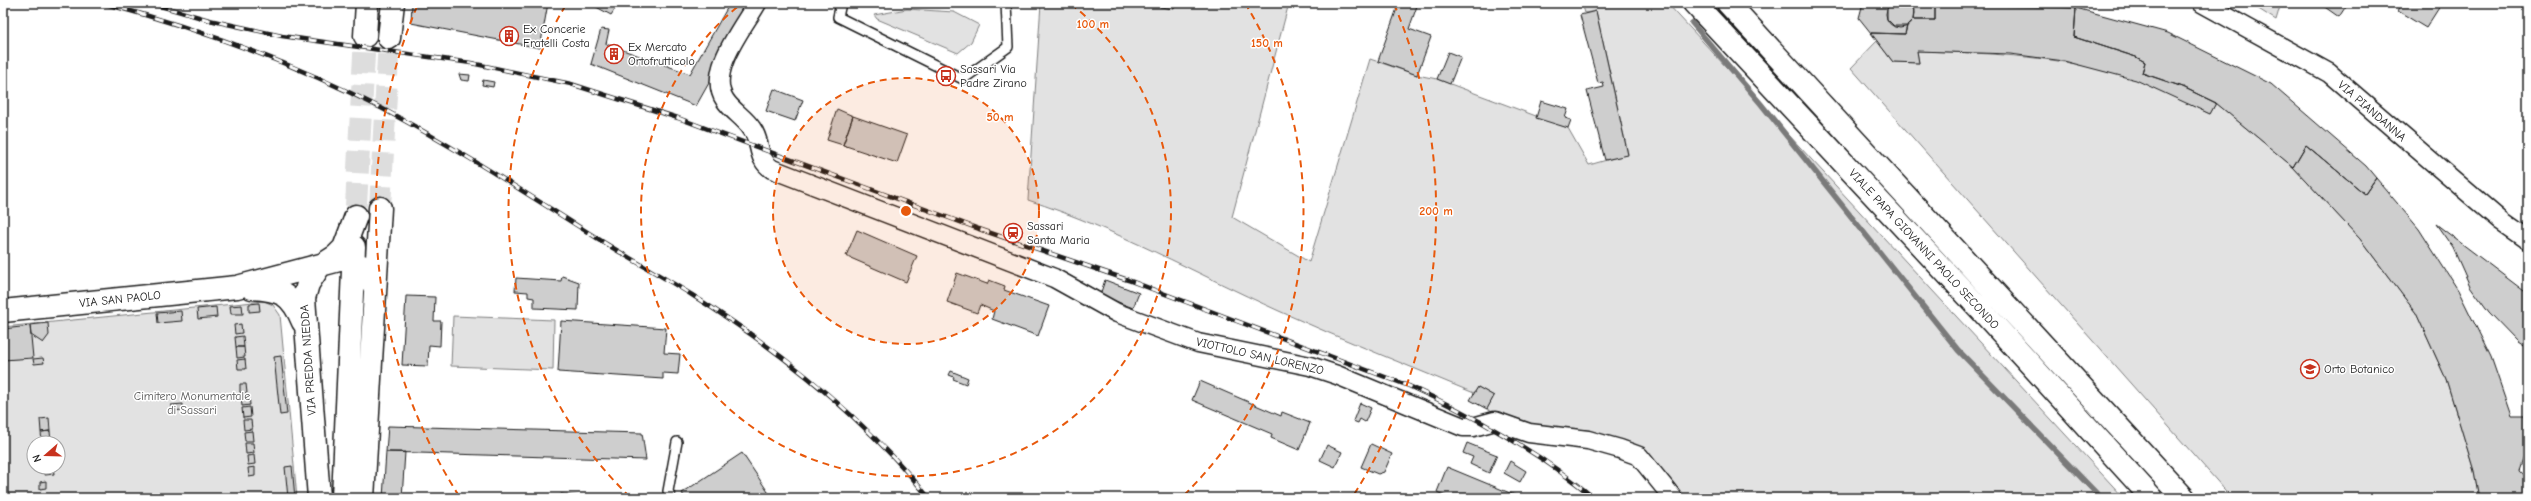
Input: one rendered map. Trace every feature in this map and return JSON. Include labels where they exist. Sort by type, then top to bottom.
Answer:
[{"type":"main road","points":[[365,36],[367,3]]},
{"type":"main road","points":[[390,38],[393,3]]},
{"type":"main road","name":"VIALE PAPA GIOVANNI PAOLO SECONDO","points":[[1694,3],[1981,310],[2152,498]]},
{"type":"main road","name":"VIALE PAPA GIOVANNI PAOLO SECONDO","points":[[1728,3],[2184,498]]},
{"type":"main road","points":[[363,498],[380,208]]},
{"type":"main road","name":"VIA PREDDA NIEDDA","points":[[319,498],[304,298],[312,276],[344,248],[356,211],[343,498]]},
{"type":"main road","name":"VIA SAN PAOLO","points":[[3,311],[237,287],[343,259],[354,261]]},
{"type":"main road","points":[[354,261],[365,268],[375,289]]},
{"type":"main road","name":"VIA SAN PAOLO","points":[[237,287],[280,291],[289,297],[297,307],[305,326]]},
{"type":"street","name":"VIOTTOLO SAN LORENZO","points":[[757,3],[720,67],[721,91],[729,106],[751,127],[762,159],[772,169],[1054,278],[1117,312],[1198,343],[1310,366],[1337,375],[1463,427],[1473,427],[1495,421],[1529,433],[1588,440],[1620,449],[1639,456],[1673,498]]},
{"type":"street","name":"VIA PIANDANNA","points":[[2202,3],[2329,73],[2502,222],[2528,240]]},
{"type":"lane","points":[[841,3],[838,17],[963,79],[1008,47],[1006,3]]},
{"type":"lane","points":[[671,498],[668,491],[677,442]]},
{"type":"green space","points":[[1041,3],[1289,3],[1232,217],[1309,262],[1370,59],[1417,75],[1437,79],[1568,128],[1589,165],[1628,154],[1596,11],[1585,13],[1582,3],[1667,3],[2124,498],[1684,498],[1644,450],[1529,433],[1487,409],[1494,396],[1478,387],[1474,393],[1376,353],[1248,297],[1093,224],[1028,200]]},
{"type":"green space","points":[[2249,3],[2281,3],[2276,20]]},
{"type":"green space","points":[[907,9],[954,12],[979,25],[971,42],[958,53],[877,19],[874,15]]},
{"type":"green space","name":"Orto Botanico","points":[[1877,41],[1893,62],[1919,63],[1917,51],[2028,57],[2082,65],[2136,79],[2210,114],[2216,103],[2293,167],[2360,239],[2416,313],[2446,379],[2474,471],[2479,498],[2232,498],[1851,68]]},
{"type":"green space","name":"Cimitero Monumentale di Sassari","points":[[264,301],[273,305],[280,315],[297,498],[3,498],[3,327]]},
{"type":"green space","points":[[453,316],[554,320],[553,370],[451,366]]},
{"type":"building","points":[[1900,0],[1910,4],[1914,14],[1910,24],[1900,28],[1890,24],[1886,14],[1890,4]]},
{"type":"building","name":"Ex Concerie Fratelli Costa","points":[[412,3],[548,3],[540,48],[411,23]]},
{"type":"building","name":"Ex Mercato Ortofrutticolo","points":[[589,3],[619,3],[611,15]]},
{"type":"building","name":"Ex Mercato Ortofrutticolo","points":[[730,3],[754,3],[696,106],[591,64],[601,29],[609,30],[606,44],[690,74]]},
{"type":"building","points":[[1160,3],[1175,3],[1174,9],[1160,7]]},
{"type":"building","points":[[1399,3],[1418,3],[1409,29],[1431,37],[1417,75],[1378,61]]},
{"type":"building","points":[[1863,3],[1890,3],[1887,9],[1887,19],[1894,26],[1907,26],[1905,34],[1871,33],[1859,18]]},
{"type":"building","points":[[1910,3],[1935,3],[1935,20],[1913,20],[1914,10]]},
{"type":"building","points":[[1935,3],[2076,8],[2074,37],[2136,57],[2145,62],[2142,73],[2183,87],[2216,103],[2210,114],[2136,80],[2064,61],[2010,54],[1917,51],[1919,63],[1893,62],[1871,33],[1905,34],[1907,26],[1913,20],[1935,20]]},
{"type":"building","points":[[2319,3],[2348,3],[2339,17]]},
{"type":"building","points":[[2402,3],[2442,3],[2426,28],[2398,11]]},
{"type":"building","points":[[2076,8],[2168,33],[2271,84],[2366,166],[2376,178],[2365,194],[2306,145],[2293,167],[2216,103],[2183,87],[2142,73],[2145,62],[2136,57],[2074,37]]},
{"type":"building","points":[[1596,11],[1628,155],[1605,160],[1587,91],[1604,87],[1603,82],[1598,83],[1580,15]]},
{"type":"building","points":[[1448,52],[1461,57],[1450,84],[1437,79]]},
{"type":"building","points":[[459,74],[470,75],[469,81],[461,80]]},
{"type":"building","points":[[483,80],[494,82],[493,87],[482,85]]},
{"type":"building","points":[[774,89],[803,100],[795,121],[766,111]]},
{"type":"building","points":[[1541,101],[1568,109],[1565,118],[1571,120],[1568,128],[1536,118]]},
{"type":"building","points":[[837,109],[853,116],[843,145],[827,140]]},
{"type":"building","points":[[853,116],[907,135],[897,163],[843,145]]},
{"type":"building","points":[[2306,145],[2365,194],[2376,178],[2419,229],[2458,290],[2491,357],[2511,415],[2528,415],[2528,445],[2519,471],[2528,479],[2528,498],[2479,498],[2474,471],[2446,379],[2416,313],[2360,239],[2293,167]]},
{"type":"building","points":[[2436,224],[2528,294],[2528,348],[2517,341],[2489,312],[2470,286],[2453,248]]},
{"type":"building","points":[[857,230],[917,256],[906,282],[846,256]]},
{"type":"building","points":[[957,273],[987,284],[989,280],[1005,286],[1004,290],[1049,306],[1038,336],[992,319],[994,311],[980,305],[977,313],[947,302]]},
{"type":"building","points":[[562,276],[579,282],[578,310],[534,308],[534,298],[528,297],[528,292],[515,291],[516,278],[561,281]]},
{"type":"building","points":[[1105,280],[1139,293],[1133,308],[1100,295]]},
{"type":"building","points":[[406,296],[435,297],[434,321],[441,321],[440,346],[429,345],[428,366],[402,365]]},
{"type":"building","points":[[259,303],[260,311],[249,312],[249,304]]},
{"type":"building","points":[[242,305],[243,314],[231,314],[230,306]]},
{"type":"building","points":[[216,307],[217,317],[198,319],[197,309]]},
{"type":"building","points":[[181,311],[182,321],[158,323],[157,313]]},
{"type":"building","points":[[561,321],[666,328],[664,353],[680,354],[678,374],[663,373],[663,379],[558,372]]},
{"type":"building","points":[[48,323],[49,335],[43,343],[31,335],[30,325]]},
{"type":"building","points":[[241,324],[242,333],[235,334],[234,325]]},
{"type":"building","points":[[30,326],[33,358],[3,360],[3,329]]},
{"type":"building","points":[[243,336],[244,347],[236,347],[235,337]]},
{"type":"building","points":[[236,347],[244,347],[245,357],[237,358]]},
{"type":"building","points":[[281,356],[287,414],[280,415],[274,357]]},
{"type":"building","points":[[43,358],[44,363],[34,364],[33,359]]},
{"type":"building","points":[[245,359],[246,369],[238,369],[237,360]]},
{"type":"building","points":[[951,371],[968,378],[966,384],[953,379],[954,377],[949,375]]},
{"type":"building","points":[[1200,381],[1281,416],[1282,412],[1310,423],[1299,450],[1271,438],[1272,434],[1192,400]]},
{"type":"building","points":[[240,384],[246,384],[247,393],[240,393]]},
{"type":"building","points":[[1478,387],[1494,396],[1487,409],[1470,400]]},
{"type":"building","points":[[249,395],[250,405],[242,406],[241,396]]},
{"type":"building","points":[[1360,403],[1371,408],[1365,422],[1360,419],[1358,423],[1353,421]]},
{"type":"building","points":[[183,404],[183,410],[171,411],[171,405]]},
{"type":"building","points":[[250,407],[251,417],[243,418],[242,408]]},
{"type":"building","points":[[49,418],[50,431],[41,432],[40,419]]},
{"type":"building","points":[[243,420],[251,420],[252,429],[244,430]]},
{"type":"building","points":[[388,426],[642,433],[646,460],[386,452]]},
{"type":"building","points":[[50,431],[50,435],[41,435],[41,432]]},
{"type":"building","points":[[252,431],[253,441],[245,441],[244,432]]},
{"type":"building","points":[[245,443],[253,443],[254,453],[246,454]]},
{"type":"building","points":[[1467,443],[1497,455],[1489,473],[1470,464],[1473,457],[1463,453]]},
{"type":"building","points":[[1371,444],[1392,454],[1384,472],[1378,474],[1361,467]]},
{"type":"building","points":[[1327,445],[1342,452],[1335,467],[1320,460]]},
{"type":"building","points":[[386,452],[405,452],[402,498],[383,498]]},
{"type":"building","points":[[742,453],[772,498],[685,498],[682,493]]},
{"type":"building","points":[[254,455],[255,464],[248,465],[247,456]]},
{"type":"building","points":[[1510,461],[1526,471],[1520,482],[1504,473]]},
{"type":"building","points":[[292,466],[295,498],[288,498],[285,467]]},
{"type":"building","points":[[255,467],[255,476],[249,477],[248,468]]},
{"type":"building","points":[[1447,467],[1522,498],[1450,498],[1437,492]]},
{"type":"building","points":[[46,481],[46,488],[40,489],[40,482]]},
{"type":"building","points":[[561,494],[589,498],[560,498]]},
{"type":"waterway","points":[[1692,23],[1761,104],[1958,350],[2101,498]]},
{"type":"tunnel","points":[[356,206],[365,36]]},
{"type":"tunnel","points":[[380,208],[389,38]]},
{"type":"railway","points":[[102,3],[209,35],[314,76],[381,108],[467,157],[725,316],[789,362],[848,412],[877,440],[904,468],[929,498]]},
{"type":"railway","points":[[150,3],[209,20],[282,36],[471,63],[571,84],[678,118],[979,229],[1128,280],[1409,386],[1457,409],[1505,436],[1552,466],[1594,498]]},
{"type":"place","name":"Ex Concerie Fratelli Costa","points":[[509,36]]},
{"type":"place","name":"Ex Mercato Ortofrutticolo","points":[[614,54]]},
{"type":"place","name":"Sassari Via Padre Zirano","points":[[946,76]]},
{"type":"place","name":"Sassari Santa Maria","points":[[1013,233]]},
{"type":"place","name":"Orto Botanico","points":[[2310,369]]}]
